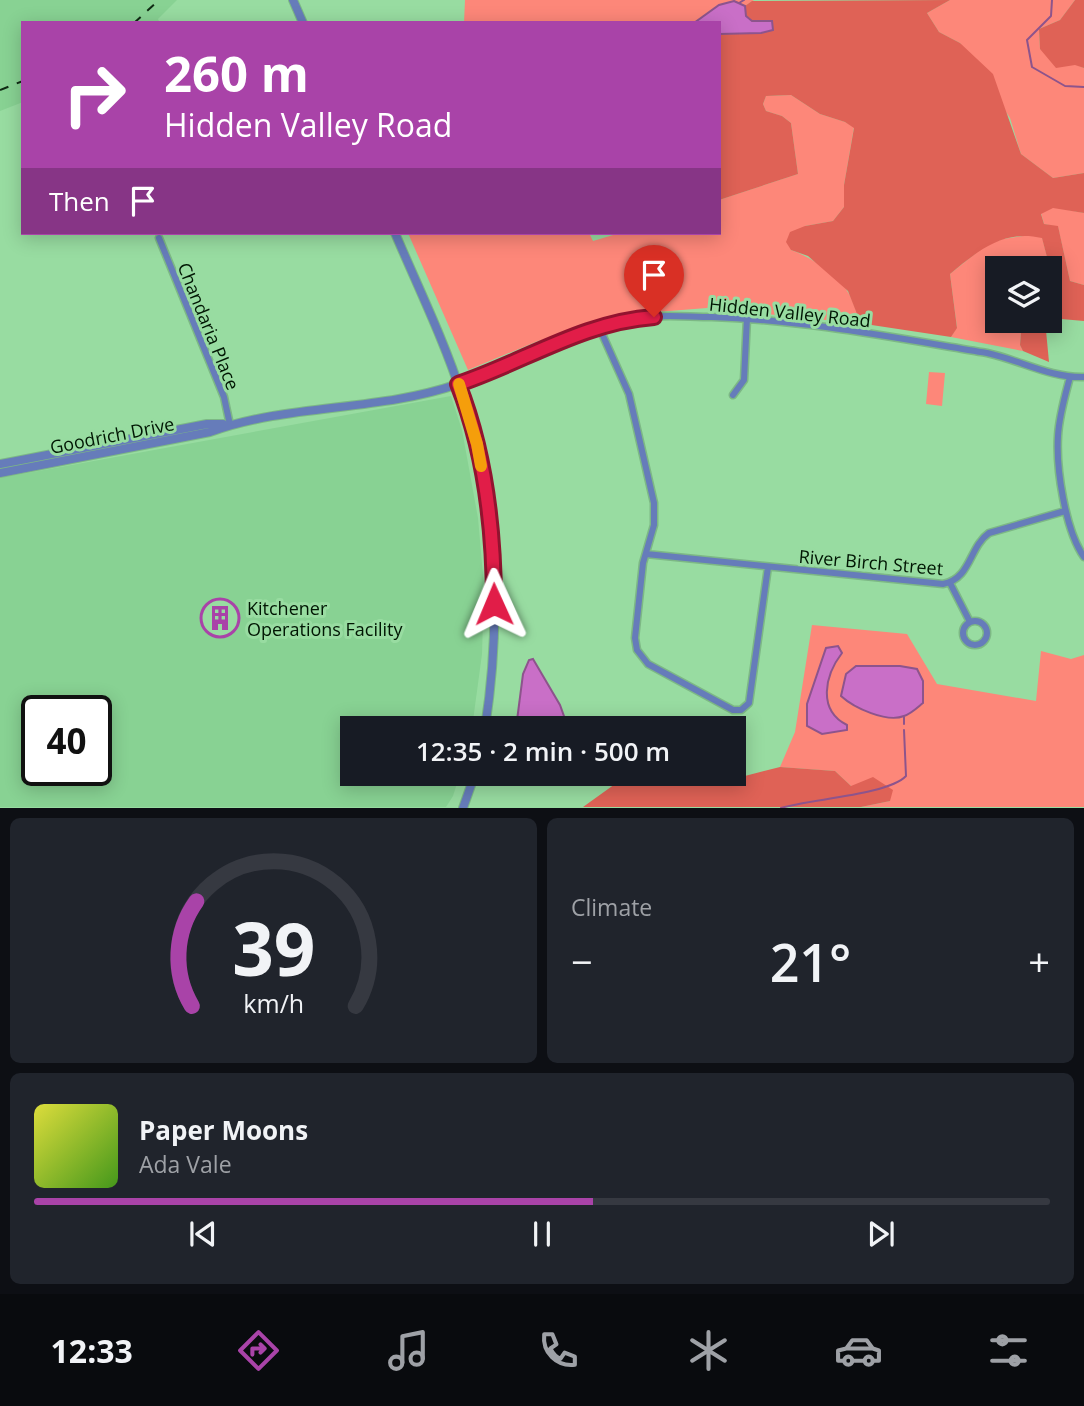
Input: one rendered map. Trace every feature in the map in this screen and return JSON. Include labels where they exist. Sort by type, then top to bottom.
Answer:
[{"type":"street","points":[[293,0],[302,21]]},
{"type":"street","points":[[396,235],[458,384],[477,444],[486,496],[492,558],[493,654],[486,716]]},
{"type":"street","name":"Chandaria Place","points":[[159,238],[224,397],[230,425]]},
{"type":"street","name":"Hidden Valley Road","points":[[458,384],[553,343],[599,327],[639,318],[668,316],[747,318],[819,326],[1008,357],[1035,369],[1070,377],[1084,377]]},
{"type":"street","points":[[733,395],[744,380],[747,318]]},
{"type":"street","points":[[599,327],[629,394],[654,503],[653,525],[643,564],[635,638],[637,650],[648,664],[733,710],[741,710],[749,703],[768,567]]},
{"type":"street","points":[[1070,377],[1058,436],[1065,511],[1084,557]]},
{"type":"street","name":"Goodrich Drive","points":[[0,473],[210,432],[230,425],[287,414],[421,396],[458,384]]},
{"type":"street","name":"Goodrich Drive","points":[[0,464],[207,424],[230,425]]},
{"type":"street","name":"River Birch Street","points":[[646,554],[937,584],[950,583],[966,568],[981,540],[989,533],[1065,511]]},
{"type":"street","points":[[950,583],[970,622]]},
{"type":"street","points":[[463,807],[471,786]]},
{"type":"shaded area","points":[[0,0],[177,0],[159,21],[21,21],[21,103],[0,111]]},
{"type":"shaded area","points":[[465,0],[754,0],[745,6],[734,1],[698,21],[464,21]]},
{"type":"shaded area","points":[[950,0],[1075,0],[1060,20],[1039,29],[1040,49],[1084,68],[1084,173],[1053,178],[1021,154],[1010,118],[960,43],[939,32],[927,13]]},
{"type":"shaded area","points":[[950,0],[927,13],[939,32],[960,43],[993,74],[1021,154],[1053,178],[1084,173],[1084,213],[1053,208],[1041,214],[1044,224],[1058,226],[1070,281],[1084,285],[1084,321],[1062,319],[1062,256],[1047,256],[1042,238],[1028,236],[1003,239],[992,244],[950,274],[957,328],[951,337],[865,324],[859,319],[848,291],[808,256],[791,250],[786,242],[790,232],[833,221],[844,207],[844,185],[854,128],[845,122],[820,114],[791,95],[766,96],[763,104],[766,111],[782,116],[791,123],[798,174],[721,199],[721,34],[761,33],[772,21],[752,21],[745,17],[745,6],[752,1]]},
{"type":"shaded area","points":[[1075,0],[1084,0],[1084,68],[1075,65],[1056,68],[1040,49],[1039,29],[1060,20]]},
{"type":"shaded area","points":[[734,1],[745,6],[746,16],[752,21],[772,21],[773,30],[721,34],[721,21],[697,21],[719,5]]},
{"type":"shaded area","points":[[791,95],[820,114],[854,127],[844,185],[844,207],[833,221],[805,226],[791,250],[815,262],[839,280],[865,324],[707,308],[631,314],[538,341],[468,370],[409,235],[590,235],[593,241],[613,235],[721,235],[721,199],[798,174],[791,123],[782,116],[766,111],[763,104],[766,96]]},
{"type":"shaded area","points":[[1053,207],[1084,213],[1084,285],[1070,281],[1058,227],[1044,224],[1041,213]]},
{"type":"shaded area","points":[[1030,235],[1042,237],[1047,256],[985,256],[985,333],[1021,333],[1020,345],[1023,351],[951,337],[957,327],[950,274],[986,245]]},
{"type":"shaded area","points":[[1021,333],[1046,333],[1049,362],[1023,351],[1020,345]]},
{"type":"shaded area","points":[[929,372],[945,373],[942,406],[926,404]]},
{"type":"shaded area","points":[[451,396],[462,430],[478,518],[484,586],[482,654],[474,716],[340,716],[340,786],[456,786],[446,807],[0,807],[0,478]]},
{"type":"shaded area","points":[[812,625],[907,634],[937,684],[1036,701],[1041,651],[1071,659],[1084,655],[1084,807],[861,807],[890,801],[851,786],[835,771],[780,767],[795,732]],"holes":[[[838,646],[842,653],[831,671],[827,692],[831,711],[847,725],[807,725]]]},
{"type":"shaded area","points":[[838,646],[842,653],[831,671],[827,692],[831,711],[847,725],[847,730],[822,734],[807,726],[807,704],[826,648]]},
{"type":"shaded area","points":[[533,659],[564,716],[518,716],[523,674],[529,660]]},
{"type":"shaded area","points":[[856,666],[900,666],[917,669],[923,681],[923,703],[909,714],[897,718],[880,716],[854,705],[841,696],[846,674]]},
{"type":"shaded area","points":[[780,767],[835,771],[851,786],[873,777],[893,790],[890,801],[861,807],[583,807],[612,786],[746,786],[746,776]]},
{"type":"waterway","points":[[739,3],[744,0]]},
{"type":"waterway","points":[[1052,0],[1051,16],[1027,40],[1032,67],[1065,86],[1084,87]]},
{"type":"waterway","points":[[904,717],[904,724]]},
{"type":"waterway","points":[[781,808],[866,792],[897,782],[906,776],[904,730]]},
{"type":"railway","points":[[136,21],[159,0]]},
{"type":"railway","points":[[0,90],[21,82]]},
{"type":"slow traffic","points":[[459,384],[481,466]]},
{"type":"place","name":"Kitchener Operations Facility","points":[[220,618]]},
{"type":"route","points":[[494,604],[486,496],[477,444],[458,384],[573,335],[639,318],[654,317]]}]
